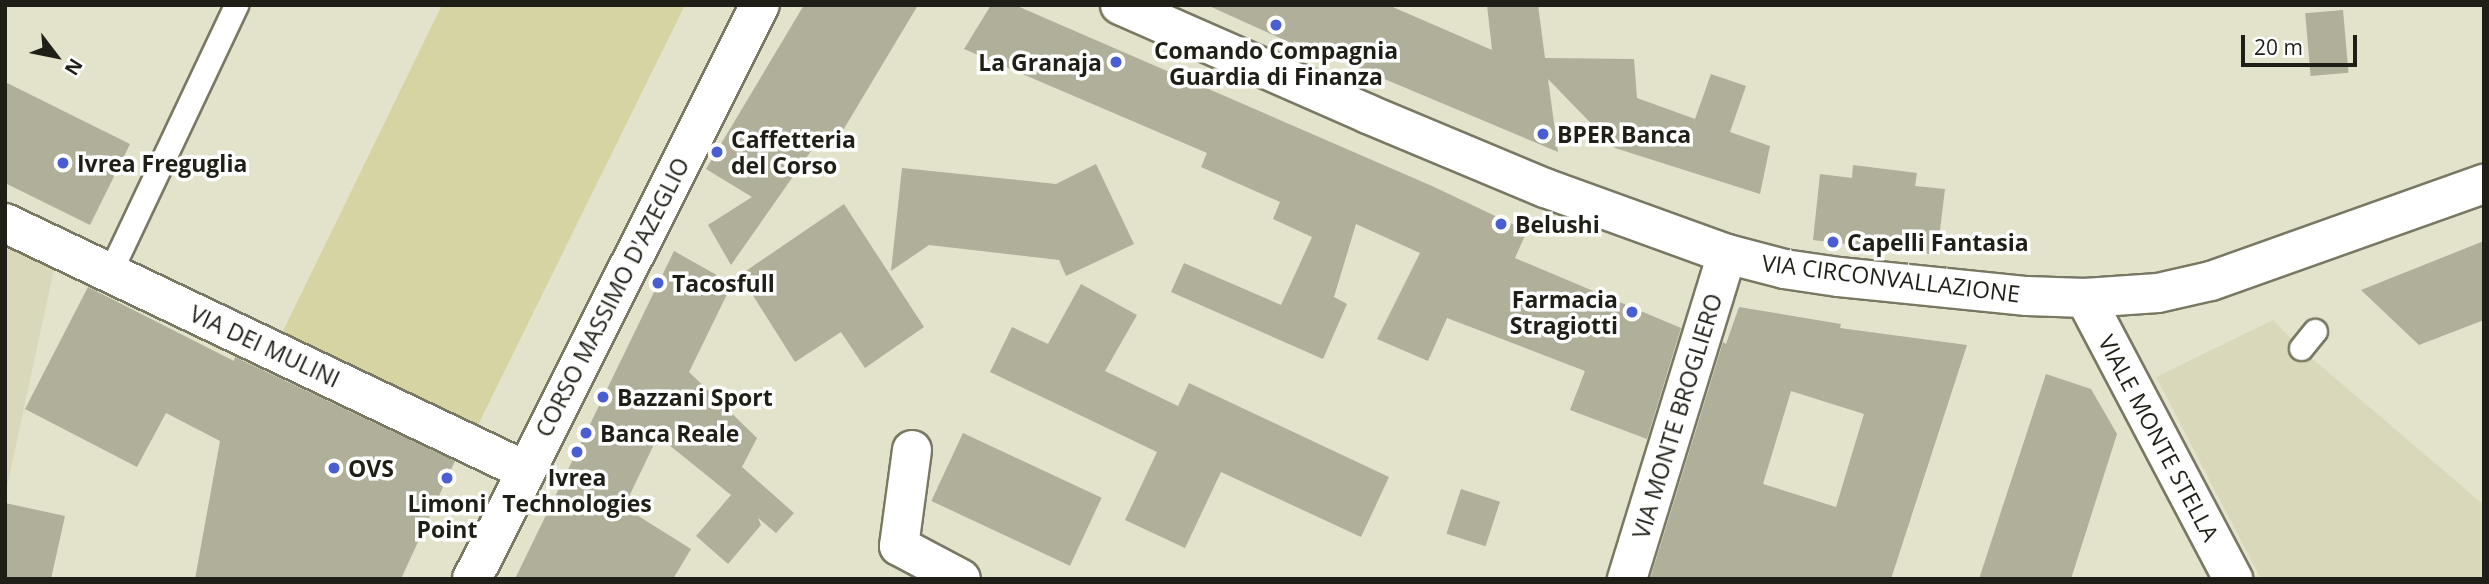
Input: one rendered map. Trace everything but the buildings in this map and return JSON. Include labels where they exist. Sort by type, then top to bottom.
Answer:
[{"type":"main road","name":"VIA CIRCONVALLAZIONE","points":[[1121,5],[1368,114],[1545,188],[1727,254],[1784,269],[2027,296],[2085,298],[2158,293],[2211,281],[2484,184]]},
{"type":"main road","name":"CORSO MASSIMO D'AZEGLIO","points":[[472,579],[524,470],[757,9]]},
{"type":"main road","name":"VIA DEI MULINI","points":[[5,223],[524,470]]},
{"type":"main road","name":"VIA MONTE BROGLIERO","points":[[1627,579],[1727,254]]},
{"type":"main road","name":"VIALE MONTE STELLA","points":[[2085,298],[2233,579]]},
{"type":"main road","points":[[912,450],[899,547],[961,579]]},
{"type":"lane","points":[[110,272],[236,5]]},
{"type":"shaded area","points":[[442,5],[685,5],[476,429],[282,333]]},
{"type":"shaded area","points":[[5,247],[54,269],[5,496]]},
{"type":"shaded area","points":[[2273,320],[2301,349],[2484,505],[2484,579],[2261,579],[2156,377]]},
{"type":"place","name":"Comando Compagnia Guardia di Finanza","points":[[1276,25]]},
{"type":"place","name":"La Granaja","points":[[1116,62]]},
{"type":"place","name":"BPER Banca","points":[[1543,134]]},
{"type":"place","name":"Caffetteria del Corso","points":[[717,152]]},
{"type":"place","name":"Ivrea Freguglia","points":[[63,163]]},
{"type":"place","name":"Belushi","points":[[1501,224]]},
{"type":"place","name":"Capelli Fantasia","points":[[1833,242]]},
{"type":"place","name":"Tacosfull","points":[[658,283]]},
{"type":"place","name":"Farmacia Stragiotti","points":[[1632,312]]},
{"type":"place","name":"Bazzani Sport","points":[[603,397]]},
{"type":"place","name":"Banca Reale","points":[[586,433]]},
{"type":"place","name":"Ivrea Technologies","points":[[577,452]]},
{"type":"place","name":"OVS","points":[[334,468]]},
{"type":"place","name":"Limoni Point","points":[[447,478]]}]
